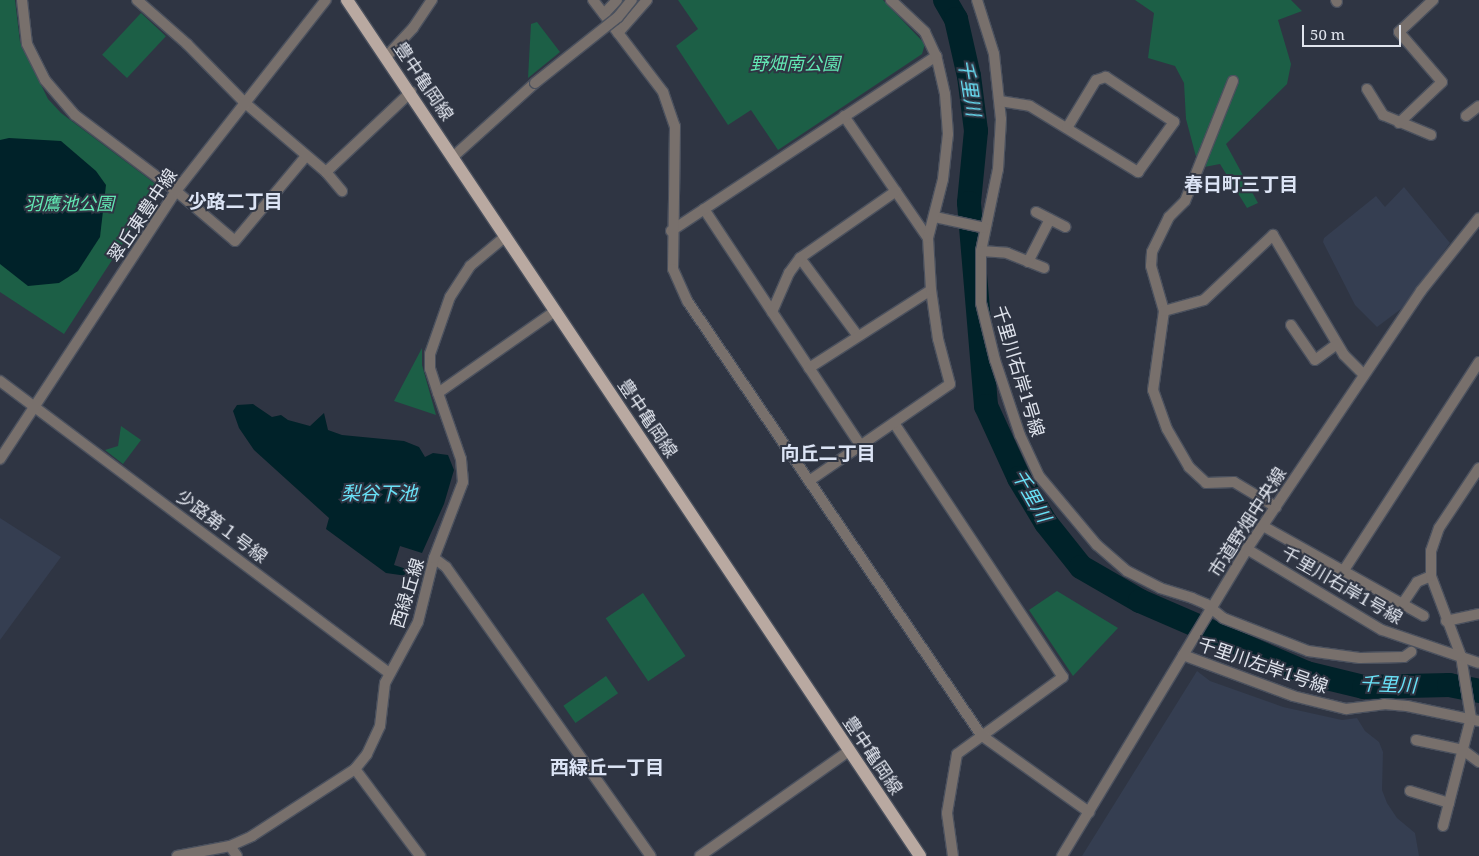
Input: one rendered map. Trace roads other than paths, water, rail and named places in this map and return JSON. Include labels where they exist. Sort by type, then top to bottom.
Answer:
[{"type":"main road","name":"豊中亀岡線","points":[[347,0],[454,156],[555,311],[920,856]]},
{"type":"street","points":[[22,0],[27,44],[48,84],[75,115],[176,191],[235,241],[306,156]]},
{"type":"street","points":[[137,0],[187,44],[244,102],[326,172],[342,192]]},
{"type":"street","name":"翠丘東豊中線","points":[[0,458],[176,191],[326,0]]},
{"type":"street","points":[[386,57],[413,28],[432,0]]},
{"type":"street","points":[[593,0],[663,92],[675,126],[671,230],[673,269],[688,302],[981,735],[1089,812]]},
{"type":"street","points":[[604,14],[617,0]]},
{"type":"street","points":[[454,156],[535,83],[618,17],[632,0]]},
{"type":"street","points":[[618,33],[647,0]]},
{"type":"street","points":[[809,481],[950,384],[938,339],[931,290],[928,238],[935,217],[948,134],[945,94],[936,56],[925,32],[891,0]]},
{"type":"street","name":"千里川右岸1号線","points":[[978,0],[994,54],[1000,101],[998,169],[981,251],[981,303],[995,360],[1020,435],[1039,476],[1097,545],[1127,571],[1222,618],[1259,634],[1308,651],[1360,658],[1404,658],[1411,652]]},
{"type":"street","points":[[1399,123],[1442,82],[1398,32],[1433,0]]},
{"type":"street","points":[[671,230],[936,56]]},
{"type":"street","points":[[1000,101],[1030,106],[1138,172],[1174,122],[1106,78],[1096,80],[1067,128]]},
{"type":"street","points":[[1233,81],[1185,201],[1168,217],[1152,252],[1151,266],[1164,311],[1153,390],[1168,432],[1189,467],[1206,483],[1234,482],[1276,506]]},
{"type":"street","points":[[1367,89],[1384,115],[1431,136]]},
{"type":"street","points":[[326,172],[410,92]]},
{"type":"street","points":[[1466,116],[1479,106]]},
{"type":"street","points":[[844,116],[928,238]]},
{"type":"street","points":[[772,312],[788,273],[800,258],[896,191]]},
{"type":"street","points":[[704,209],[861,446]]},
{"type":"street","points":[[1036,212],[1065,227]]},
{"type":"street","points":[[935,217],[985,228]]},
{"type":"street","name":"市道野畑中央線","points":[[1062,856],[1247,549],[1421,291],[1479,218]]},
{"type":"street","points":[[1028,262],[1050,219]]},
{"type":"street","points":[[1164,311],[1204,300],[1273,235],[1337,344],[1364,375]]},
{"type":"street","name":"西緑丘線","points":[[177,856],[230,846],[252,836],[355,769],[377,738],[382,692],[389,673],[418,622],[434,558],[464,475],[430,369],[430,354],[450,297],[470,266],[506,236]]},
{"type":"street","points":[[981,251],[1008,254],[1044,268]]},
{"type":"street","points":[[800,258],[858,336]]},
{"type":"street","points":[[810,368],[931,290]]},
{"type":"street","points":[[438,393],[555,311]]},
{"type":"street","points":[[1291,325],[1315,360],[1337,344]]},
{"type":"street","points":[[1344,570],[1479,362]]},
{"type":"street","name":"少路第１号線","points":[[0,381],[36,406],[389,673]]},
{"type":"street","points":[[894,423],[1063,677],[957,754],[947,813],[954,856]]},
{"type":"street","points":[[1444,826],[1473,716],[1462,661],[1431,576],[1431,551],[1439,528],[1479,468]]},
{"type":"street","points":[[1263,526],[1424,616]]},
{"type":"street","name":"千里川右岸1号線","points":[[1247,549],[1382,630],[1462,661],[1479,663]]},
{"type":"street","points":[[434,558],[446,567],[651,856]]},
{"type":"street","points":[[1403,603],[1417,582],[1431,576]]},
{"type":"street","points":[[1446,621],[1479,614]]},
{"type":"street","name":"千里川左岸1号線","points":[[1185,653],[1293,696],[1346,709],[1384,704],[1473,716]]},
{"type":"street","points":[[1416,740],[1463,750],[1479,762]]},
{"type":"street","points":[[700,856],[849,751]]},
{"type":"street","points":[[355,769],[420,856]]},
{"type":"street","points":[[1410,791],[1449,803]]},
{"type":"street","points":[[230,846],[236,856]]},
{"type":"water","points":[[9,138],[61,141],[96,171],[106,185],[100,237],[78,271],[59,283],[28,286],[0,264],[0,140]]},
{"type":"water","name":"梨谷下池","points":[[253,404],[272,417],[281,415],[288,420],[310,426],[324,413],[328,430],[342,435],[404,441],[419,447],[425,457],[433,453],[448,455],[454,470],[444,504],[422,553],[400,546],[394,565],[416,572],[414,577],[386,573],[326,529],[329,518],[254,450],[239,428],[233,411],[237,405]]},
{"type":"waterway","name":"千里川","points":[[945,0],[956,19],[969,76],[976,131],[969,203],[986,406],[1019,478],[1046,523],[1081,567],[1140,601],[1306,673],[1364,687],[1449,685],[1479,691]]},
{"type":"district","name":"春日町三丁目","points":[[1241,185]]},
{"type":"district","name":"少路二丁目","points":[[235,202]]},
{"type":"district","name":"向丘二丁目","points":[[828,454]]},
{"type":"district","name":"西緑丘一丁目","points":[[607,768]]},
{"type":"park label","name":"野畑南公園","points":[[795,63]]},
{"type":"park label","name":"羽鷹池公園","points":[[69,203]]}]
